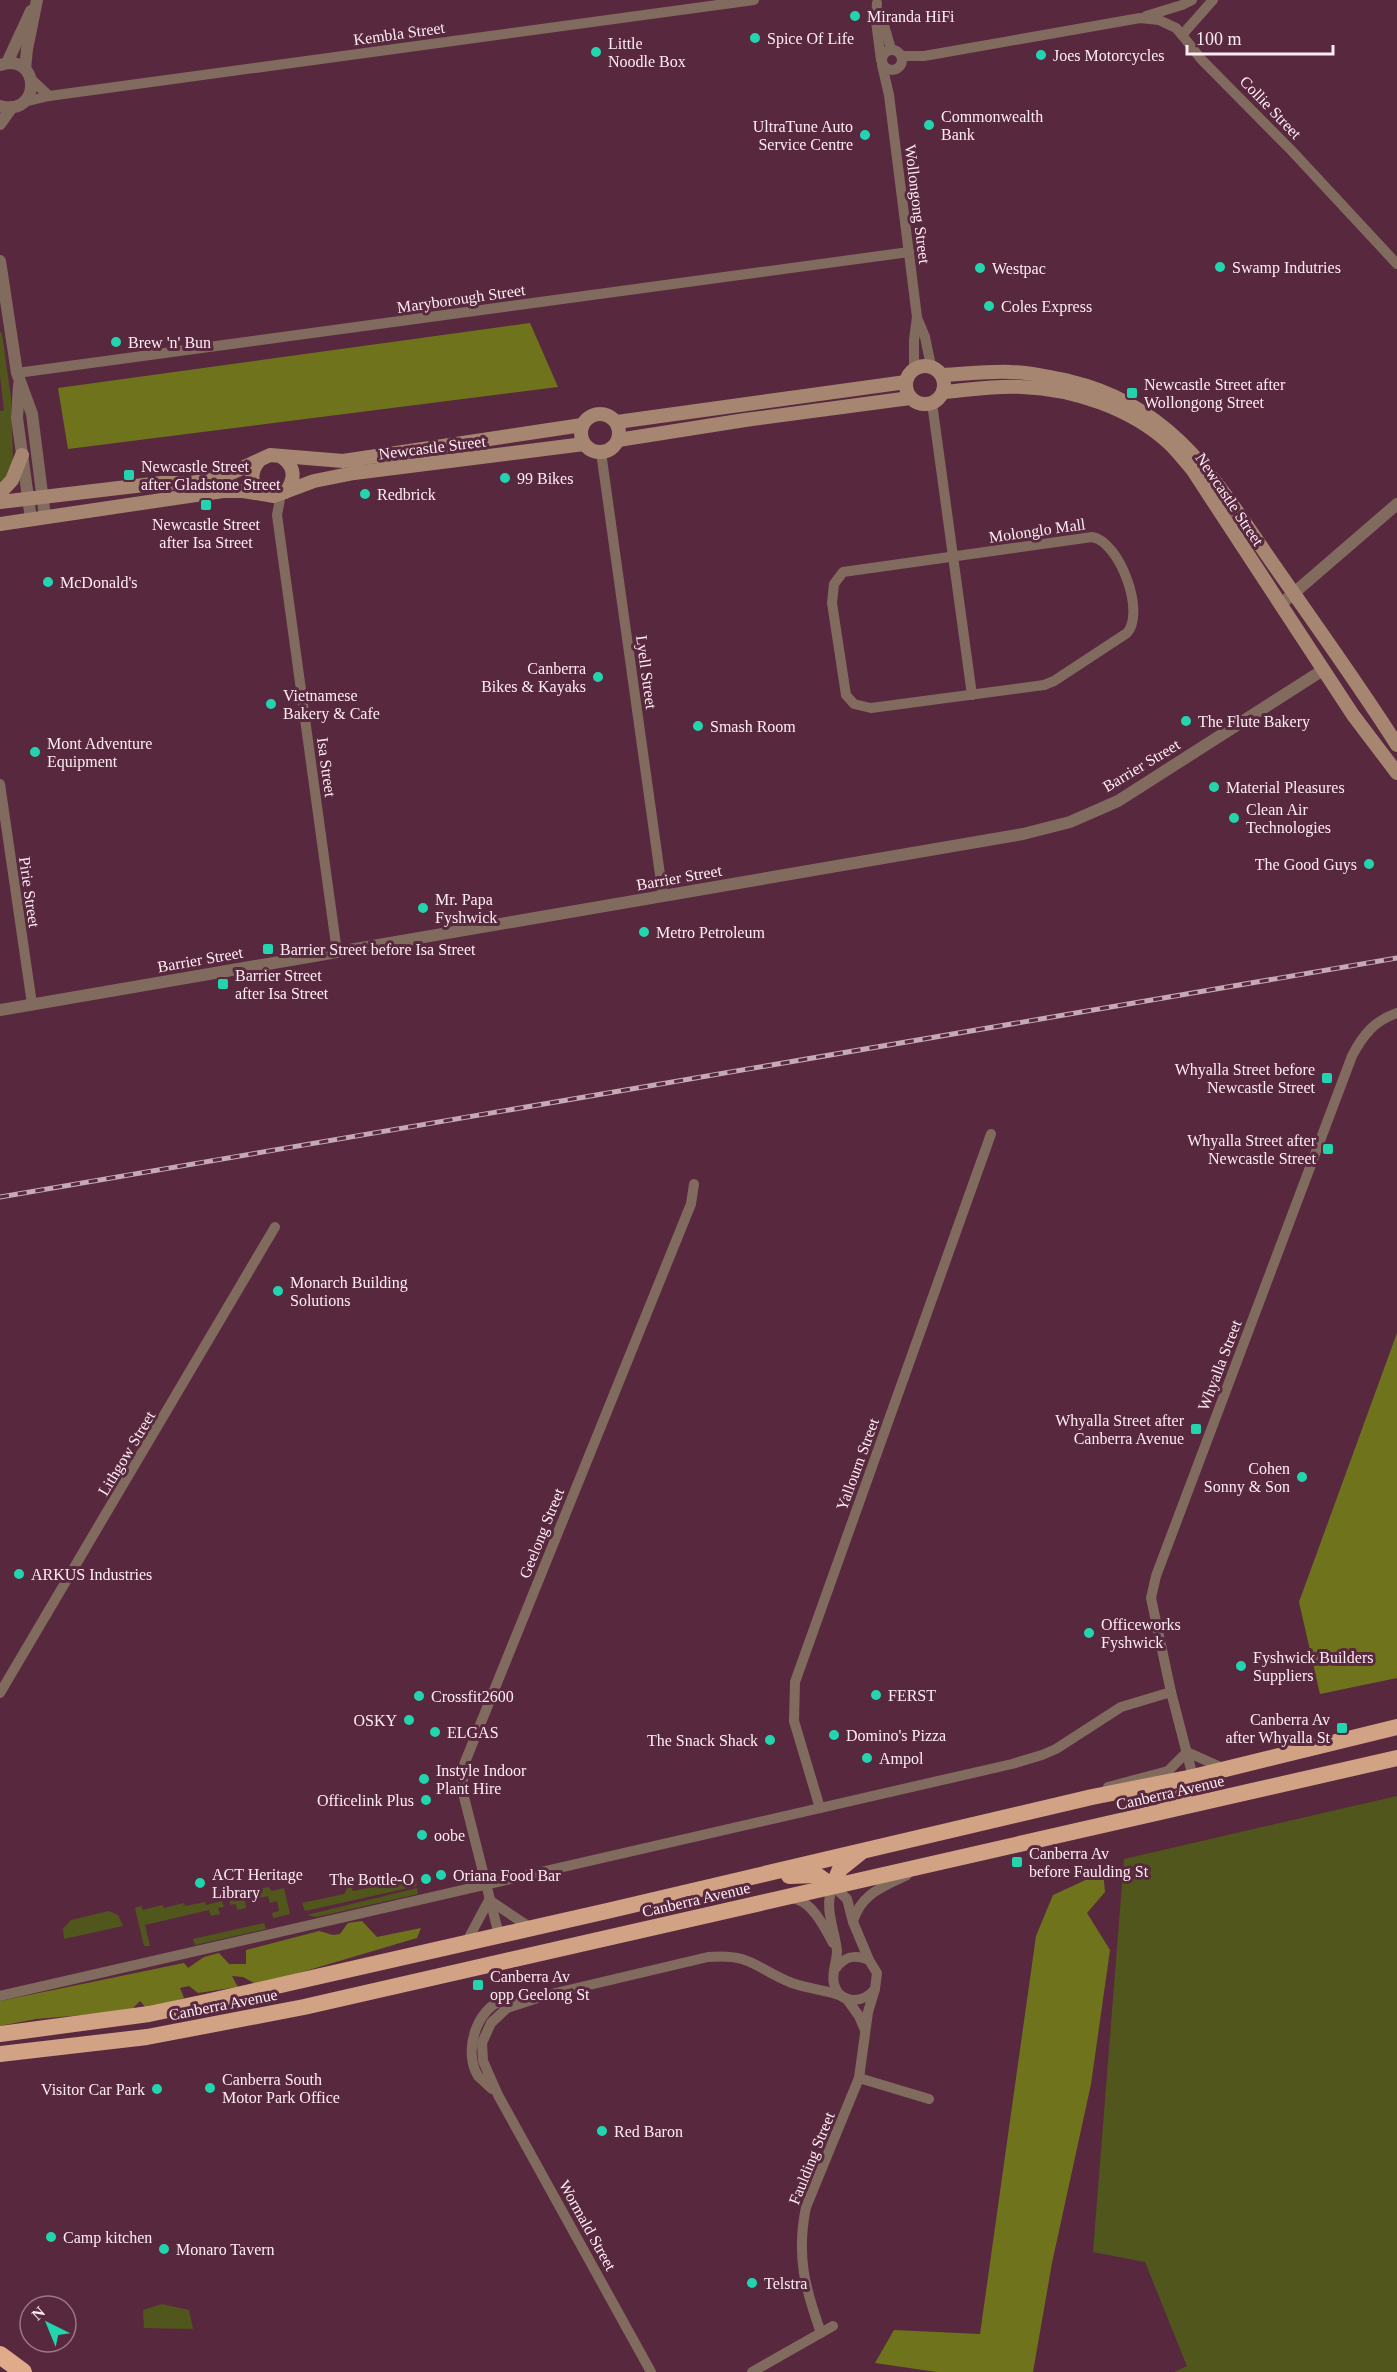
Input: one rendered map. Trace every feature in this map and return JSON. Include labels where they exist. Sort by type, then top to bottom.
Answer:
[{"type":"highway","name":"Canberra Avenue","points":[[0,2034],[149,2014],[206,2002],[1092,1797],[1192,1777],[1397,1727]]},
{"type":"highway","name":"Canberra Avenue","points":[[0,2054],[112,2042],[304,2007],[1397,1758]]},
{"type":"highway","points":[[1192,1777],[1198,1786],[1229,1797]]},
{"type":"highway","points":[[1160,1813],[1185,1794],[1190,1788],[1192,1777]]},
{"type":"highway","points":[[731,1881],[817,1875],[833,1886],[840,1869],[864,1850]]},
{"type":"highway","points":[[499,1935],[507,1947],[516,1952],[539,1954]]},
{"type":"highway","points":[[478,1967],[490,1959],[497,1949],[499,1935]]},
{"type":"highway","points":[[183,2030],[185,2019],[206,2002]]},
{"type":"highway","points":[[149,2014],[175,2019],[183,2030]]},
{"type":"highway","points":[[0,2355],[23,2372]]},
{"type":"highway","points":[[0,2366],[7,2372]]},
{"type":"main road","points":[[922,365],[937,370],[944,380],[943,392],[939,399],[932,403],[916,402],[910,398],[906,391],[906,382],[914,368],[922,365]]},
{"type":"main road","name":"Newcastle Street","points":[[937,370],[1012,371],[1056,378],[1094,388],[1148,415],[1178,437],[1204,465],[1333,648],[1397,745]]},
{"type":"main road","points":[[616,422],[906,382]]},
{"type":"main road","name":"Newcastle Street","points":[[943,392],[1020,386],[1083,396],[1142,424],[1170,444],[1191,469],[1323,670],[1397,773]]},
{"type":"main road","points":[[618,440],[910,398]]},
{"type":"main road","points":[[598,413],[609,415],[616,422],[620,431],[618,440],[611,449],[601,452],[590,449],[584,444],[581,435],[582,425],[589,417],[598,413]]},
{"type":"main road","name":"Newcastle Street","points":[[0,501],[161,483],[191,483],[225,476],[270,455],[283,458],[343,461],[582,425]]},
{"type":"main road","name":"Newcastle Street","points":[[0,524],[223,491],[265,495],[283,493],[314,481],[354,473],[584,444]]},
{"type":"main road","points":[[0,493],[12,480],[22,455]]},
{"type":"main road","points":[[283,458],[290,465],[293,475],[291,484],[283,493]]},
{"type":"main road","points":[[258,462],[252,479],[257,489],[265,495]]},
{"type":"main road","points":[[1310,616],[1312,627],[1328,656],[1323,670],[1343,679],[1389,733]]},
{"type":"street","name":"Kembla Street","points":[[24,102],[49,96],[754,0]]},
{"type":"street","points":[[1140,18],[1192,0]]},
{"type":"street","points":[[1182,34],[1213,0]]},
{"type":"street","name":"Wollongong Street","points":[[877,2],[891,49]]},
{"type":"street","name":"Wollongong Street","points":[[877,2],[876,21],[889,95],[917,317],[914,368]]},
{"type":"street","points":[[3,64],[36,4]]},
{"type":"street","points":[[0,124],[6,106],[24,102],[31,91],[27,49],[36,16],[36,4]]},
{"type":"street","name":"Collie Street","points":[[899,64],[924,56],[1140,18],[1159,20],[1176,28],[1182,34],[1201,59],[1291,150],[1397,264]]},
{"type":"street","points":[[891,49],[898,51],[899,64],[889,70],[882,62],[885,52],[891,49]]},
{"type":"street","points":[[3,64],[13,63],[28,74],[49,96]]},
{"type":"street","name":"Wollongong Street","points":[[889,95],[899,64]]},
{"type":"street","name":"Maryborough Street","points":[[18,377],[909,252]]},
{"type":"street","points":[[0,261],[18,377],[17,418],[28,497],[38,518]]},
{"type":"street","name":"Wollongong Street","points":[[917,317],[937,370]]},
{"type":"street","points":[[18,377],[32,414],[43,496],[38,518]]},
{"type":"street","points":[[932,403],[972,695]]},
{"type":"street","name":"Lyell Street","points":[[601,452],[663,897]]},
{"type":"street","name":"Isa Street","points":[[283,493],[277,515],[337,952]]},
{"type":"street","name":"Isa Street","points":[[265,495],[277,515]]},
{"type":"street","points":[[1280,604],[1397,504]]},
{"type":"street","name":"Molonglo Mall","points":[[1098,538],[1106,545],[1126,575],[1131,593],[1134,622],[1131,628],[1054,681],[1044,685],[871,708],[854,704],[846,695],[843,685],[832,593],[834,584],[843,572],[953,556],[1098,538]]},
{"type":"street","name":"Barrier Street","points":[[0,1010],[1016,835],[1070,822],[1118,801],[1323,670]]},
{"type":"street","name":"Pirie Street","points":[[0,784],[32,1004]]},
{"type":"street","name":"Whyalla Street","points":[[1192,1777],[1151,1598],[1155,1576],[1352,1056],[1368,1029],[1385,1018],[1397,1014]]},
{"type":"street","name":"Yallourn Street","points":[[820,1808],[795,1721],[795,1682],[991,1134]]},
{"type":"street","name":"Geelong Street","points":[[499,1935],[463,1793],[463,1767],[691,1204],[694,1184]]},
{"type":"street","name":"Lithgow Street","points":[[0,1693],[4,1677],[275,1227]]},
{"type":"street","points":[[0,1996],[1042,1755],[1074,1738],[1121,1707],[1171,1692]]},
{"type":"street","points":[[1092,1797],[1110,1786],[1168,1771],[1187,1752]]},
{"type":"street","name":"Canberra Avenue","points":[[1187,1752],[1225,1769]]},
{"type":"street","points":[[853,1922],[860,1904],[870,1894],[932,1863]]},
{"type":"street","points":[[844,1997],[856,2001],[864,1999],[875,1989],[877,1973],[853,1922],[847,1899],[833,1886],[828,1903],[837,1952],[834,1984],[844,1997],[859,2016],[865,2031]]},
{"type":"street","points":[[771,1901],[793,1898],[804,1903],[811,1909],[837,1952]]},
{"type":"street","points":[[465,1943],[489,1900],[531,1928]]},
{"type":"street","name":"Wormald Street","points":[[651,2371],[498,2095],[483,2061],[482,2043],[485,2033],[499,2014],[507,2008],[547,1995],[708,1958],[727,1956],[743,1958],[795,1984],[844,1997]]},
{"type":"street","points":[[795,1984],[816,1986],[835,1972],[847,1958],[854,1956],[869,1960]]},
{"type":"street","name":"Faulding Street","points":[[821,2333],[804,2282],[800,2245],[801,2227],[810,2197],[859,2078],[870,2002],[875,1989]]},
{"type":"street","points":[[859,2078],[929,2099]]},
{"type":"street","points":[[752,2372],[833,2326]]},
{"type":"green space","points":[[0,332],[2,333],[11,398],[13,459],[12,467],[0,487],[0,411],[4,410],[0,376]]},
{"type":"green space","points":[[1397,1796],[1397,2372],[1174,2372],[1187,2366],[1145,2262],[1093,2252],[1124,1859]]},
{"type":"green space","points":[[415,1878],[417,1886],[305,1911],[302,1903],[344,1894],[349,1885],[353,1891]]},
{"type":"green space","points":[[268,1887],[272,1891],[284,1888],[290,1914],[273,1918],[272,1913],[279,1911],[277,1901],[270,1903],[268,1896],[245,1901],[246,1908],[237,1910],[236,1904],[230,1905],[229,1899],[246,1896],[245,1892]]},
{"type":"green space","points":[[417,1888],[418,1894],[316,1917],[307,1915]]},
{"type":"green space","points":[[222,1901],[224,1907],[218,1908],[220,1914],[211,1916],[209,1910],[145,1925],[150,1946],[144,1946],[135,1908],[141,1906],[143,1910],[162,1905],[164,1908],[184,1903],[185,1906],[205,1902],[206,1905]]},
{"type":"green space","points":[[109,1911],[118,1915],[123,1926],[64,1939],[63,1929],[71,1920]]},
{"type":"green space","points":[[264,1923],[266,1929],[195,1945],[193,1939]]},
{"type":"green space","points":[[162,2304],[189,2310],[193,2329],[144,2328],[143,2310]]},
{"type":"shaded area","points":[[530,323],[558,387],[68,449],[58,388]]},
{"type":"shaded area","points":[[1397,1333],[1397,1678],[1320,1694],[1299,1602]]},
{"type":"shaded area","points":[[1103,1872],[1105,1892],[1087,1913],[1110,1950],[1091,2084],[1052,2263],[1033,2372],[937,2372],[875,2363],[894,2330],[980,2334],[1036,1936],[1053,1895]]},
{"type":"shaded area","points":[[362,1921],[377,1937],[421,1928],[417,1938],[258,1985],[243,1977],[232,1976],[238,1987],[198,1993],[189,1986],[180,1988],[184,1998],[148,2010],[140,2001],[130,2011],[36,2019],[0,2026],[0,2001],[184,1963],[188,1968],[204,1957],[219,1953],[229,1964],[246,1964],[246,1950],[319,1931],[333,1935],[340,1934],[348,1923]]},
{"type":"railway","points":[[0,1197],[1397,958]]},
{"type":"place","name":"Miranda HiFi","points":[[855,16]]},
{"type":"place","name":"Spice Of Life","points":[[755,38]]},
{"type":"place","name":"Little Noodle Box","points":[[596,52]]},
{"type":"place","name":"Joes Motorcycles","points":[[1041,55]]},
{"type":"place","name":"Commonwealth Bank","points":[[929,125]]},
{"type":"place","name":"UltraTune Auto Service Centre","points":[[865,135]]},
{"type":"place","name":"Swamp Indutries","points":[[1220,267]]},
{"type":"place","name":"Westpac","points":[[980,268]]},
{"type":"place","name":"Coles Express","points":[[989,306]]},
{"type":"place","name":"Brew 'n' Bun","points":[[116,342]]},
{"type":"place","name":"Newcastle Street after Wollongong Street","points":[[1132,393]]},
{"type":"place","name":"Newcastle Street after Gladstone Street","points":[[129,475]]},
{"type":"place","name":"99 Bikes","points":[[505,478]]},
{"type":"place","name":"Redbrick","points":[[365,494]]},
{"type":"place","name":"Newcastle Street after Isa Street","points":[[206,505]]},
{"type":"place","name":"McDonald's","points":[[48,582]]},
{"type":"place","name":"Canberra Bikes & Kayaks","points":[[598,677]]},
{"type":"place","name":"Vietnamese Bakery & Cafe","points":[[271,704]]},
{"type":"place","name":"The Flute Bakery","points":[[1186,721]]},
{"type":"place","name":"Smash Room","points":[[698,726]]},
{"type":"place","name":"Mont Adventure Equipment","points":[[35,752]]},
{"type":"place","name":"Material Pleasures","points":[[1214,787]]},
{"type":"place","name":"Clean Air Technologies","points":[[1234,818]]},
{"type":"place","name":"The Good Guys","points":[[1369,864]]},
{"type":"place","name":"Mr. Papa Fyshwick","points":[[423,908]]},
{"type":"place","name":"Metro Petroleum","points":[[644,932]]},
{"type":"place","name":"Barrier Street before Isa Street","points":[[268,949]]},
{"type":"place","name":"Barrier Street after Isa Street","points":[[223,984]]},
{"type":"place","name":"Whyalla Street before Newcastle Street","points":[[1327,1078]]},
{"type":"place","name":"Whyalla Street after Newcastle Street","points":[[1328,1149]]},
{"type":"place","name":"Monarch Building Solutions","points":[[278,1291]]},
{"type":"place","name":"Whyalla Street after Canberra Avenue","points":[[1196,1429]]},
{"type":"place","name":"Cohen Sonny & Son","points":[[1302,1477]]},
{"type":"place","name":"ARKUS Industries","points":[[19,1574]]},
{"type":"place","name":"Officeworks Fyshwick","points":[[1089,1633]]},
{"type":"place","name":"Fyshwick Builders Suppliers","points":[[1241,1666]]},
{"type":"place","name":"FERST","points":[[876,1695]]},
{"type":"place","name":"Crossfit2600","points":[[419,1696]]},
{"type":"place","name":"OSKY","points":[[409,1720]]},
{"type":"place","name":"Canberra Av after Whyalla St","points":[[1342,1728]]},
{"type":"place","name":"ELGAS","points":[[435,1732]]},
{"type":"place","name":"Domino's Pizza","points":[[834,1735]]},
{"type":"place","name":"The Snack Shack","points":[[770,1740]]},
{"type":"place","name":"Ampol","points":[[867,1758]]},
{"type":"place","name":"Instyle Indoor Plant Hire","points":[[424,1779]]},
{"type":"place","name":"Officelink Plus","points":[[426,1800]]},
{"type":"place","name":"oobe","points":[[422,1835]]},
{"type":"place","name":"Canberra Av before Faulding St","points":[[1017,1862]]},
{"type":"place","name":"Oriana Food Bar","points":[[441,1875]]},
{"type":"place","name":"The Bottle-O","points":[[426,1879]]},
{"type":"place","name":"ACT Heritage Library","points":[[200,1883]]},
{"type":"place","name":"Canberra Av opp Geelong St","points":[[478,1985]]},
{"type":"place","name":"Canberra South Motor Park Office","points":[[210,2088]]},
{"type":"place","name":"Visitor Car Park","points":[[157,2089]]},
{"type":"place","name":"Red Baron","points":[[602,2131]]},
{"type":"place","name":"Camp kitchen","points":[[51,2237]]},
{"type":"place","name":"Monaro Tavern","points":[[164,2249]]},
{"type":"place","name":"Telstra","points":[[752,2283]]}]
